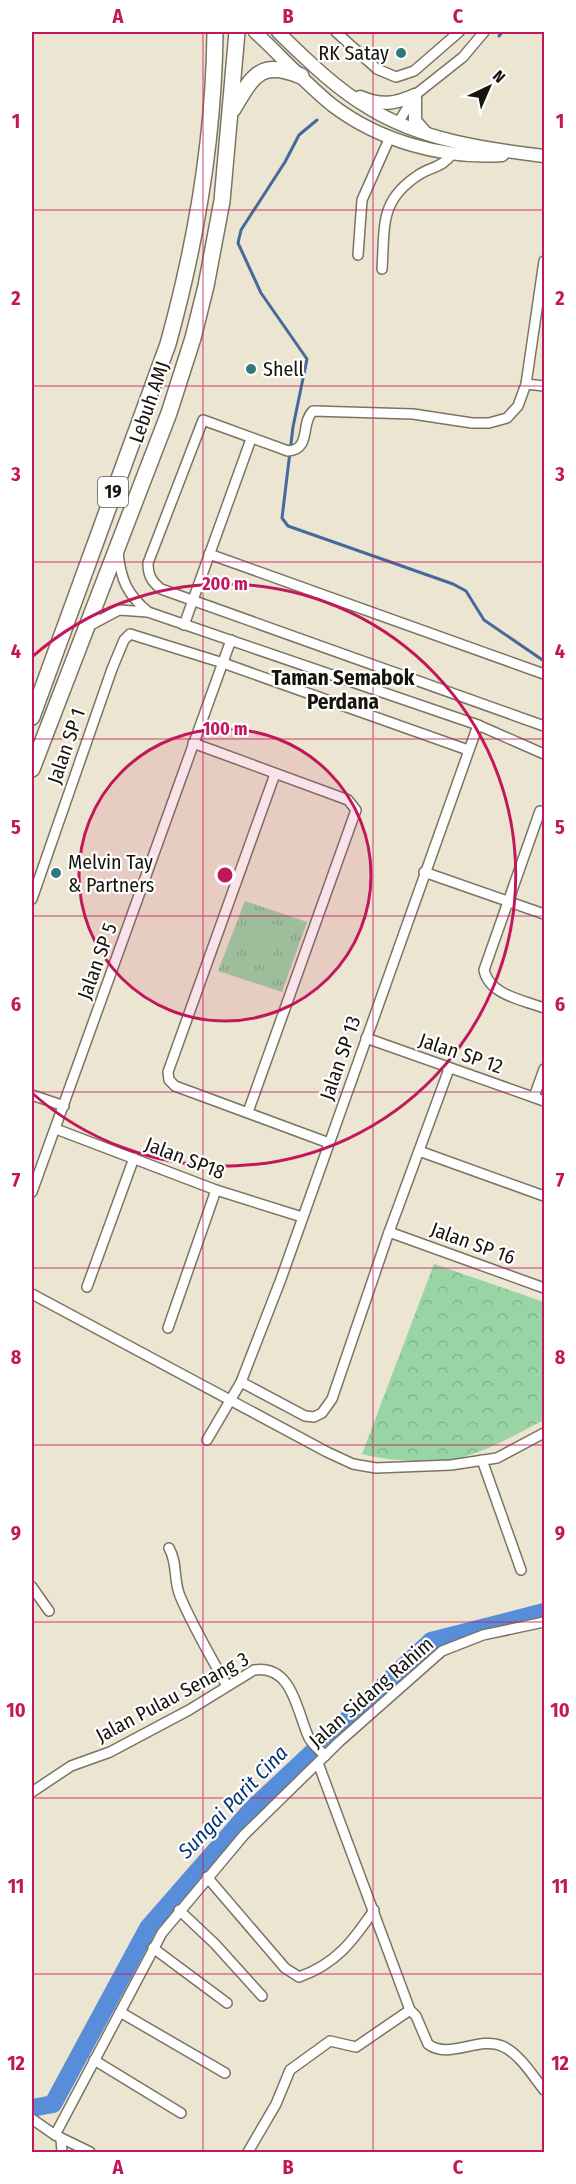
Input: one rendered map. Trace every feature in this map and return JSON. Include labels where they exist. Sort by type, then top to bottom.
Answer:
[{"type":"highway","points":[[203,32],[214,58]]},
{"type":"highway","name":"Lebuh AMJ","points":[[32,717],[174,324],[188,266],[200,186],[215,32]]},
{"type":"highway","name":"Lebuh AMJ","points":[[32,769],[169,413],[193,338],[206,286],[222,201],[232,112],[237,32]]},
{"type":"highway","points":[[232,112],[257,73],[265,69],[283,69],[302,76]]},
{"type":"main road","points":[[255,32],[332,104],[352,118],[390,137],[452,154],[500,155],[515,152]]},
{"type":"main road","points":[[278,32],[339,88],[369,109],[398,123],[426,133],[544,156]]},
{"type":"main road","points":[[339,88],[381,104],[394,103],[415,95],[415,120],[426,133]]},
{"type":"main road","points":[[352,118],[386,126],[398,123]]},
{"type":"main road","points":[[398,123],[403,134],[428,149]]},
{"type":"street","points":[[336,32],[377,69],[396,77],[414,71],[459,32]]},
{"type":"street","points":[[398,123],[415,95],[463,57],[481,33]]},
{"type":"street","points":[[358,255],[362,200],[390,137]]},
{"type":"street","points":[[382,269],[388,205],[413,179],[443,164],[452,154]]},
{"type":"street","points":[[544,261],[526,384],[513,413],[500,421],[489,423],[413,414],[313,411],[309,416],[304,440],[291,450],[250,439],[203,420],[147,563],[152,582],[161,589],[192,602],[544,726]]},
{"type":"street","points":[[526,384],[544,386]]},
{"type":"street","points":[[184,625],[250,439]]},
{"type":"street","points":[[117,548],[122,578],[127,591],[148,612]]},
{"type":"street","points":[[209,554],[544,674]]},
{"type":"street","points":[[87,627],[119,610],[148,612],[478,725],[544,753]]},
{"type":"street","name":"Jalan SP 1","points":[[32,898],[124,640],[130,634],[137,634],[223,663]]},
{"type":"street","name":"Jalan SP 5","points":[[32,1192],[231,640]]},
{"type":"street","points":[[223,663],[468,750]]},
{"type":"street","name":"Jalan SP 13","points":[[207,1440],[241,1382],[478,725]]},
{"type":"street","points":[[193,743],[348,800],[356,810],[248,1112]]},
{"type":"street","points":[[275,774],[168,1072],[169,1080],[175,1086],[329,1143]]},
{"type":"street","points":[[540,811],[484,970],[486,979],[504,993],[544,1008]]},
{"type":"street","points":[[424,872],[544,914]]},
{"type":"street","name":"Jalan SP 12","points":[[366,1038],[544,1101]]},
{"type":"street","points":[[241,1382],[305,1416],[314,1418],[322,1413],[332,1399],[389,1232],[449,1069]]},
{"type":"street","points":[[534,1097],[544,1069]]},
{"type":"street","points":[[32,1095],[64,1106]]},
{"type":"street","name":"Jalan SP18","points":[[56,1129],[216,1190],[302,1217]]},
{"type":"street","points":[[419,1151],[544,1196]]},
{"type":"street","points":[[87,1287],[134,1158]]},
{"type":"street","points":[[168,1328],[216,1190]]},
{"type":"street","name":"Jalan SP 16","points":[[389,1232],[544,1288]]},
{"type":"street","points":[[32,1294],[230,1401],[353,1464],[376,1468],[399,1468],[497,1458],[544,1433]]},
{"type":"street","points":[[482,1460],[521,1570]]},
{"type":"street","points":[[169,1548],[176,1562],[174,1577],[180,1596],[227,1686]]},
{"type":"street","points":[[32,1587],[49,1611]]},
{"type":"street","name":"Jalan Sidang Rahim","points":[[58,2137],[94,2060],[153,1948],[179,1910],[207,1876],[319,1753],[442,1651],[483,1635],[544,1622]]},
{"type":"street","name":"Jalan Pulau Senang 3","points":[[32,1792],[70,1766],[110,1752],[189,1710],[254,1670],[265,1668],[277,1674],[293,1695],[319,1753]]},
{"type":"street","points":[[319,1753],[410,2010],[416,2016],[428,2044],[434,2049],[491,2043],[503,2046],[544,2090]]},
{"type":"street","points":[[207,1876],[285,1968],[299,1977],[328,1964],[342,1953],[374,1910]]},
{"type":"street","points":[[179,1910],[215,1944],[262,1996]]},
{"type":"street","points":[[153,1948],[227,2003]]},
{"type":"street","points":[[248,2152],[276,2104],[286,2076],[295,2065],[318,2052],[330,2041],[356,2048],[410,2010]]},
{"type":"street","points":[[120,2012],[225,2073]]},
{"type":"street","points":[[94,2060],[181,2113]]},
{"type":"street","points":[[32,2119],[58,2137],[90,2152]]},
{"type":"street","points":[[58,2137],[62,2152]]},
{"type":"green space","points":[[245,901],[307,922],[282,992],[218,971]]},
{"type":"green space","points":[[259,919],[283,927],[270,964],[247,956]]},
{"type":"green space","points":[[434,1264],[544,1302],[544,1420],[471,1455],[450,1460],[411,1461],[362,1454]]},
{"type":"waterway","points":[[499,36],[502,32]]},
{"type":"waterway","points":[[317,120],[299,135],[285,162],[241,230],[238,243],[261,293],[307,359],[293,427],[282,518],[288,526],[453,584],[466,591],[484,620],[544,661]]},
{"type":"waterway","name":"Sungai Parit Cina","points":[[32,2108],[53,2104],[148,1928],[251,1810],[431,1641],[544,1612]]},
{"type":"place","name":"RK Satay","points":[[401,53]]},
{"type":"place","name":"Shell","points":[[251,369]]},
{"type":"place","name":"Melvin Tay & Partners","points":[[56,873]]},
{"type":"district","name":"Taman Semabok Perdana","points":[[343,690]]}]
